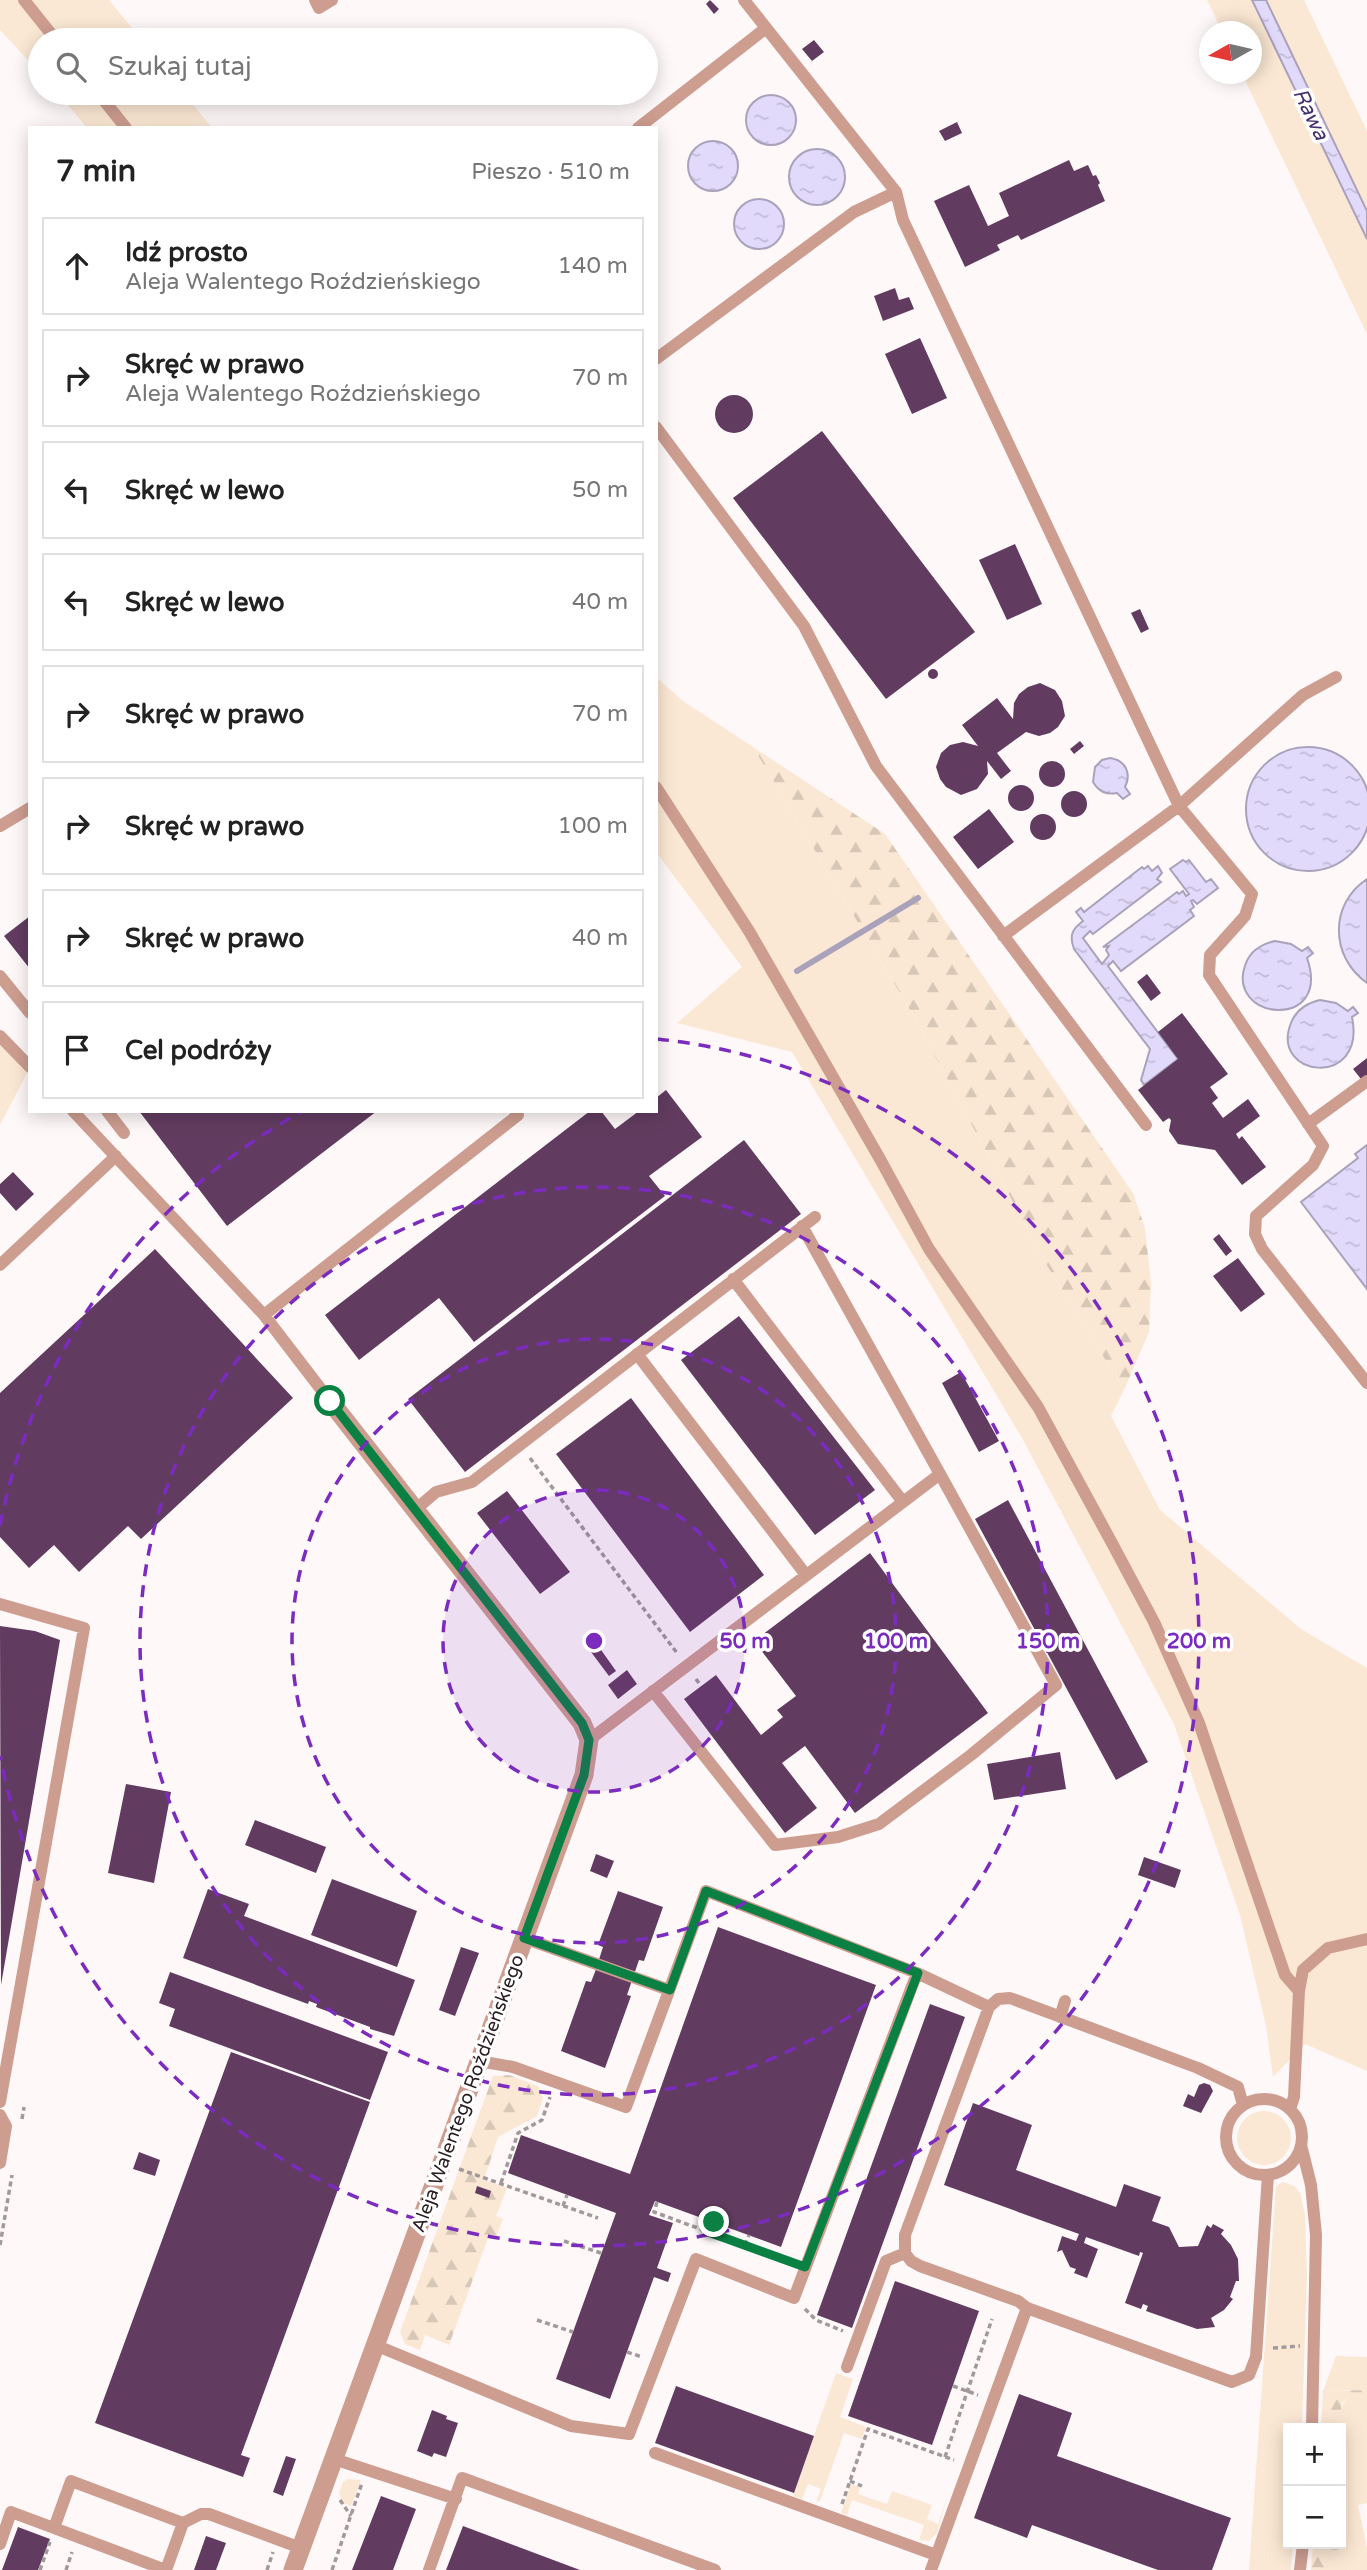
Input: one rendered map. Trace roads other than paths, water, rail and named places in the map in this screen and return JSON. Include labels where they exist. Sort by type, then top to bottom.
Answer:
[{"type":"street","points":[[330,1401],[582,1723],[589,1740]]},
{"type":"street","name":"Aleja Walentego Roździeńskiego","points":[[292,2570],[584,1775],[589,1740]]},
{"type":"lane","points":[[24,0],[46,28]]},
{"type":"lane","points":[[315,0],[319,8],[332,0]]},
{"type":"lane","points":[[744,0],[897,192],[903,220],[1179,806],[1252,894],[1245,916],[1210,955],[1209,975],[1323,1146],[1313,1165],[1256,1216],[1255,1234],[1262,1249],[1367,1383]]},
{"type":"lane","points":[[641,126],[766,28]]},
{"type":"lane","points":[[108,105],[124,126]]},
{"type":"lane","points":[[658,358],[854,212],[897,192]]},
{"type":"lane","points":[[658,430],[804,626],[876,765],[1146,1125]]},
{"type":"lane","points":[[1003,936],[1179,806],[1303,695],[1336,677]]},
{"type":"lane","points":[[658,790],[749,932],[929,1249],[1038,1407],[1113,1545],[1154,1622],[1199,1723],[1285,1975],[1299,1991]]},
{"type":"lane","points":[[0,826],[28,809]]},
{"type":"lane","points":[[0,975],[28,1010]]},
{"type":"lane","points":[[0,1036],[28,1065]]},
{"type":"lane","points":[[1308,1124],[1367,1081]]},
{"type":"lane","points":[[75,1113],[264,1315],[330,1401]]},
{"type":"lane","points":[[109,1113],[124,1133]]},
{"type":"lane","points":[[264,1315],[518,1115]]},
{"type":"lane","points":[[0,1265],[116,1157]]},
{"type":"lane","points":[[415,1510],[436,1492],[472,1482],[815,1217]]},
{"type":"lane","points":[[653,1691],[775,1845],[838,1837],[879,1824],[971,1755],[1056,1685],[802,1226]]},
{"type":"lane","points":[[733,1279],[903,1502]]},
{"type":"lane","points":[[637,1354],[806,1575]]},
{"type":"lane","points":[[589,1740],[940,1474]]},
{"type":"lane","points":[[0,1604],[84,1628],[0,2102]]},
{"type":"lane","points":[[479,2062],[513,2067],[626,2107],[706,1891],[918,1973],[989,2007]]},
{"type":"lane","points":[[524,1938],[670,1990]]},
{"type":"lane","points":[[1290,2109],[1294,2097],[1299,1991],[1303,1970],[1328,1948],[1367,1939]]},
{"type":"lane","points":[[375,2345],[572,2426],[629,2434],[696,2259],[794,2298],[918,1973]]},
{"type":"lane","points":[[1243,2105],[1238,2087],[1208,2072],[1010,1998],[998,1999],[989,2007],[905,2235],[905,2253],[920,2266],[1018,2301],[1027,2308],[1233,2382],[1249,2375],[1257,2350],[1268,2175]]},
{"type":"lane","points":[[1060,2017],[1066,2001]]},
{"type":"lane","points":[[1267,2099],[1290,2109],[1302,2132],[1297,2156],[1289,2165],[1268,2175],[1255,2174],[1234,2161],[1228,2150],[1226,2137],[1228,2125],[1243,2105],[1267,2099]]},
{"type":"lane","points":[[0,2115],[6,2126],[0,2162]]},
{"type":"lane","points":[[1301,2145],[1311,2185],[1316,2235],[1312,2423]]},
{"type":"lane","points":[[848,2367],[886,2261],[905,2253]]},
{"type":"lane","points":[[932,2570],[1027,2308]]},
{"type":"lane","points":[[655,2453],[936,2556]]},
{"type":"lane","points":[[334,2459],[456,2499]]},
{"type":"lane","points":[[429,2570],[462,2478],[715,2570]]},
{"type":"lane","points":[[53,2533],[71,2482],[183,2523],[209,2514],[300,2548]]},
{"type":"lane","points":[[0,2544],[11,2512],[53,2533],[166,2570],[183,2523]]},
{"type":"lane","points":[[1300,2570],[1302,2549]]},
{"type":"water","name":"Rawa","points":[[1252,0],[1266,0],[1367,211],[1367,239]]},
{"type":"water","points":[[771,95],[788,103],[796,120],[788,137],[771,145],[754,137],[746,120],[754,103]]},
{"type":"water","points":[[713,141],[731,148],[738,166],[731,184],[713,191],[695,184],[688,166],[695,148]]},
{"type":"water","points":[[817,149],[828,151],[837,157],[843,166],[843,188],[837,197],[828,203],[817,205],[806,203],[797,197],[791,188],[789,177],[791,166],[797,157],[806,151]]},
{"type":"water","points":[[759,199],[777,206],[784,224],[777,242],[759,249],[741,242],[734,224],[741,206]]},
{"type":"water","points":[[1308,747],[1332,752],[1351,766],[1365,785],[1368,821],[1365,833],[1351,852],[1332,866],[1308,871],[1284,866],[1265,852],[1251,833],[1246,809],[1251,785],[1265,766],[1284,752]]},
{"type":"water","points":[[1110,758],[1120,761],[1126,768],[1128,777],[1125,787],[1130,794],[1123,799],[1117,793],[1103,792],[1093,782],[1095,767],[1102,760]]},
{"type":"water","points":[[1183,860],[1189,860],[1206,882],[1211,879],[1218,888],[1197,904],[1191,901],[1194,907],[1190,910],[1194,916],[1121,971],[1113,961],[1108,966],[1178,1059],[1144,1085],[1141,1080],[1150,1049],[1074,949],[1072,933],[1083,921],[1076,912],[1081,908],[1084,912],[1142,867],[1144,869],[1148,866],[1152,871],[1158,866],[1162,873],[1157,879],[1161,882],[1093,934],[1090,931],[1083,938],[1102,964],[1109,955],[1106,950],[1109,946],[1103,947],[1177,892],[1179,894],[1183,891],[1186,896],[1189,894],[1170,869]]},
{"type":"water","points":[[1367,879],[1367,983],[1346,959],[1339,931],[1346,902]]},
{"type":"water","points":[[1275,941],[1291,944],[1302,951],[1308,947],[1313,953],[1307,958],[1311,982],[1305,998],[1293,1007],[1278,1010],[1262,1006],[1249,997],[1243,982],[1246,963],[1251,954],[1261,946]]},
{"type":"water","points":[[1320,1000],[1336,1003],[1348,1011],[1353,1007],[1358,1013],[1352,1017],[1353,1040],[1346,1056],[1333,1065],[1319,1068],[1305,1064],[1293,1055],[1288,1041],[1291,1023],[1296,1014],[1306,1005]]},
{"type":"water","points":[[1367,1145],[1367,1289],[1301,1202],[1358,1158],[1355,1154]]},
{"type":"waterway","points":[[797,971],[918,898]]}]
